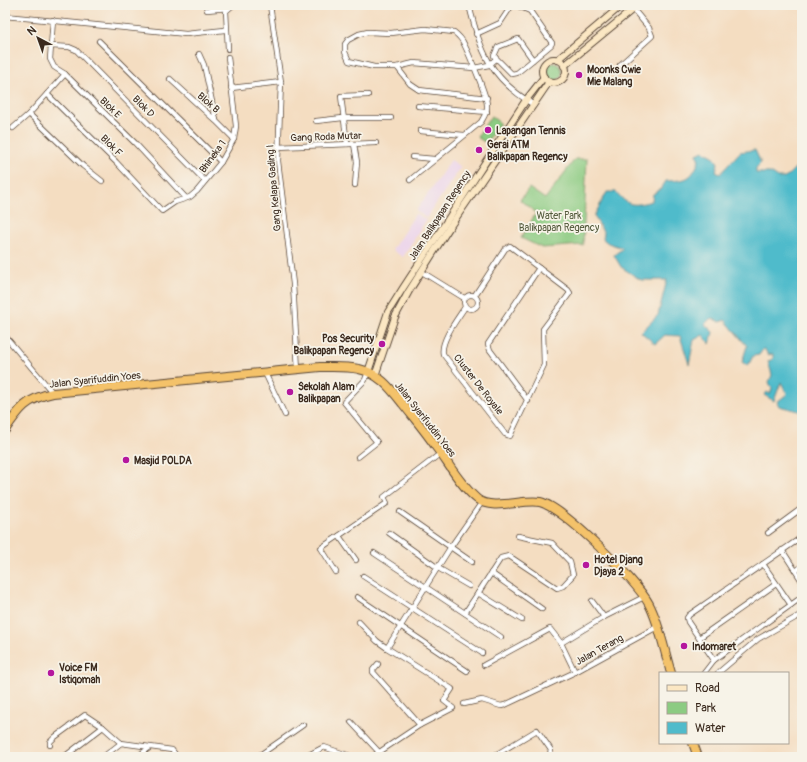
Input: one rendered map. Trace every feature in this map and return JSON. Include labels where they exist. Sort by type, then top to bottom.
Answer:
[{"type":"highway","name":"Jalan Syarifuddin Yoes","points":[[6,425],[26,403],[38,396],[53,393],[320,367],[348,367],[371,374],[388,386],[441,453],[461,482],[482,502]]},
{"type":"highway","points":[[482,502],[501,504],[534,501],[550,506],[611,560],[644,597],[657,626],[671,672]]},
{"type":"highway","points":[[693,744],[698,757]]},
{"type":"street","name":"Gang Kelapa Gading I","points":[[270,5],[281,82],[277,147],[282,203],[293,284],[298,370]]},
{"type":"street","points":[[469,5],[476,34],[489,64],[498,76],[534,105]]},
{"type":"street","points":[[476,34],[500,23],[512,5]]},
{"type":"street","points":[[516,5],[530,11],[552,43],[533,60],[514,74],[496,59],[494,53],[498,47],[518,39],[533,60]]},
{"type":"street","name":"Jalan Balikpapan Regency","points":[[371,374],[388,312],[404,286],[425,260],[526,100],[544,77],[542,68],[545,63],[550,60],[556,60],[622,5]]},
{"type":"street","points":[[620,65],[652,36],[649,28],[636,7]]},
{"type":"street","name":"Jalan Balikpapan Regency","points":[[447,226],[549,82],[556,83],[562,79],[565,73],[564,66],[636,7]]},
{"type":"street","points":[[206,10],[229,8],[225,30],[228,49]]},
{"type":"street","points":[[5,16],[186,34],[225,30]]},
{"type":"street","name":"Blok E","points":[[53,20],[50,46],[50,59],[52,64],[65,74],[135,143],[186,198]]},
{"type":"street","points":[[410,180],[481,122],[486,112],[487,98],[474,68],[461,39],[454,32],[425,29],[391,33],[368,32],[353,36],[345,44],[349,62],[374,67],[397,67],[414,63],[474,68],[489,64],[496,59]]},
{"type":"street","points":[[100,40],[183,122],[220,162]]},
{"type":"street","name":"Blok D","points":[[50,46],[69,47],[76,50],[205,181]]},
{"type":"street","points":[[199,54],[204,65],[216,121]]},
{"type":"street","name":"Bhineka 1","points":[[162,210],[197,191],[220,162],[234,140],[236,126],[228,57]]},
{"type":"street","points":[[556,60],[564,66]]},
{"type":"street","points":[[397,67],[410,84],[419,90],[487,98]]},
{"type":"street","points":[[13,128],[30,114],[65,74]]},
{"type":"street","points":[[544,77],[549,82]]},
{"type":"street","name":"Blok B","points":[[170,79],[216,121],[234,140]]},
{"type":"street","points":[[231,88],[281,82]]},
{"type":"street","name":"Blok F","points":[[47,94],[162,210]]},
{"type":"street","points":[[347,144],[341,96],[368,95]]},
{"type":"street","points":[[418,106],[486,112]]},
{"type":"street","points":[[30,114],[83,166],[102,181]]},
{"type":"street","points":[[316,120],[343,118],[390,118]]},
{"type":"street","points":[[420,131],[464,135]]},
{"type":"street","name":"Gang Roda Mutar","points":[[277,147],[376,143]]},
{"type":"street","points":[[354,144],[356,162],[355,185]]},
{"type":"street","points":[[412,157],[434,159]]},
{"type":"street","name":"Cluster De Royale","points":[[465,307],[446,338],[442,350],[443,354],[507,436],[511,435],[544,365],[543,329],[570,293],[512,247],[507,247],[475,296]]},
{"type":"street","name":"Jalan Balikpapan Regency","points":[[371,374],[395,317],[410,289],[422,272],[425,260]]},
{"type":"street","points":[[528,401],[490,350],[488,344],[539,268]]},
{"type":"street","points":[[422,272],[464,298]]},
{"type":"street","points":[[404,286],[410,289]]},
{"type":"street","points":[[469,294],[475,296],[478,303],[473,309],[465,307],[463,303],[464,298],[469,294]]},
{"type":"street","points":[[5,336],[53,393]]},
{"type":"street","points":[[265,373],[285,415]]},
{"type":"street","points":[[358,457],[377,442],[344,402],[371,374]]},
{"type":"street","points":[[336,572],[321,548],[387,502],[384,497],[441,453]]},
{"type":"street","points":[[387,648],[450,548],[482,502]]},
{"type":"street","points":[[768,532],[802,508]]},
{"type":"street","points":[[400,512],[472,562]]},
{"type":"street","points":[[389,533],[438,568],[469,586]]},
{"type":"street","points":[[339,536],[356,560]]},
{"type":"street","points":[[465,613],[501,558],[505,556],[509,556],[557,588],[563,586],[573,575],[570,562],[552,543],[518,536]]},
{"type":"street","points":[[714,660],[688,622],[689,615],[802,537]]},
{"type":"street","points":[[782,550],[802,580]]},
{"type":"street","points":[[374,553],[425,588],[502,637]]},
{"type":"street","points":[[763,564],[790,605]]},
{"type":"street","points":[[796,571],[802,566]]},
{"type":"street","points":[[491,574],[542,609]]},
{"type":"street","points":[[363,576],[482,653]]},
{"type":"street","points":[[699,638],[776,584]]},
{"type":"street","points":[[478,593],[522,620]]},
{"type":"street","points":[[357,597],[467,671]]},
{"type":"street","points":[[561,643],[604,617],[644,597]]},
{"type":"street","points":[[705,672],[714,660],[802,597]]},
{"type":"street","points":[[592,601],[604,617]]},
{"type":"street","points":[[719,672],[758,639],[802,614]]},
{"type":"street","points":[[359,622],[387,648],[452,689],[444,701],[453,708],[420,725],[378,751],[372,757]]},
{"type":"street","name":"Jalan Terang","points":[[484,665],[547,630],[552,630],[561,643],[575,672],[657,626]]},
{"type":"street","points":[[378,664],[373,672],[420,725]]},
{"type":"street","points":[[464,704],[482,700],[504,705],[575,672]]},
{"type":"street","points":[[50,745],[50,742],[55,737],[85,715],[103,727],[121,743],[172,750],[175,754],[174,757]]},
{"type":"street","points":[[351,722],[378,751]]},
{"type":"street","points":[[257,757],[303,725]]},
{"type":"street","points":[[64,757],[103,727]]},
{"type":"street","points":[[492,757],[537,730],[551,750],[547,757]]},
{"type":"street","points":[[102,757],[121,743]]},
{"type":"street","points":[[305,757],[324,747],[353,757]]},
{"type":"street","points":[[137,757],[149,748]]},
{"type":"shaded area","points":[[451,160],[461,167],[426,218],[416,211]]},
{"type":"shaded area","points":[[416,213],[426,220],[403,257],[392,250]]},
{"type":"green space","points":[[553,63],[559,66],[562,72],[559,78],[553,81],[547,78],[544,72],[547,66]]},
{"type":"green space","name":"Lapangan Tennis","points":[[491,116],[500,123],[486,143],[477,137]]},
{"type":"green space","name":"Water Park Balikpapan Regency","points":[[575,159],[587,159],[583,245],[542,248],[521,238],[536,213],[520,200],[529,188],[545,199]]},
{"type":"water","points":[[802,148],[802,412],[779,406],[777,402],[787,394],[781,382],[774,401],[764,395],[767,392],[770,394],[772,389],[769,382],[772,375],[768,361],[773,359],[773,354],[768,355],[764,348],[759,355],[753,356],[748,366],[742,362],[747,346],[725,320],[720,322],[711,318],[705,324],[713,332],[710,344],[703,335],[694,340],[689,364],[680,336],[665,335],[655,344],[641,332],[658,315],[667,280],[641,280],[621,267],[614,255],[623,248],[608,243],[603,239],[604,233],[594,216],[607,192],[616,192],[628,203],[632,204],[652,201],[653,194],[661,189],[666,181],[683,180],[690,176],[699,161],[697,154],[703,151],[713,156],[718,163],[716,172],[720,174],[740,152],[755,150],[761,163],[756,168],[756,173],[771,173],[778,178],[785,178],[797,166]]},
{"type":"place","name":"Moonks Cwie Mie Malang","points":[[579,75]]},
{"type":"place","name":"Lapangan Tennis","points":[[488,130]]},
{"type":"place","name":"Gerai ATM Balikpapan Regency","points":[[479,150]]},
{"type":"place","name":"Pos Security Balikpapan Regency","points":[[382,344]]},
{"type":"place","name":"Sekolah Alam Balikpapan","points":[[290,392]]},
{"type":"place","name":"Masjid POLDA","points":[[126,460]]},
{"type":"place","name":"Hotel Djang Djaya 2","points":[[586,565]]},
{"type":"place","name":"Indomaret","points":[[684,646]]},
{"type":"place","name":"Voice FM Istiqomah","points":[[51,673]]}]
